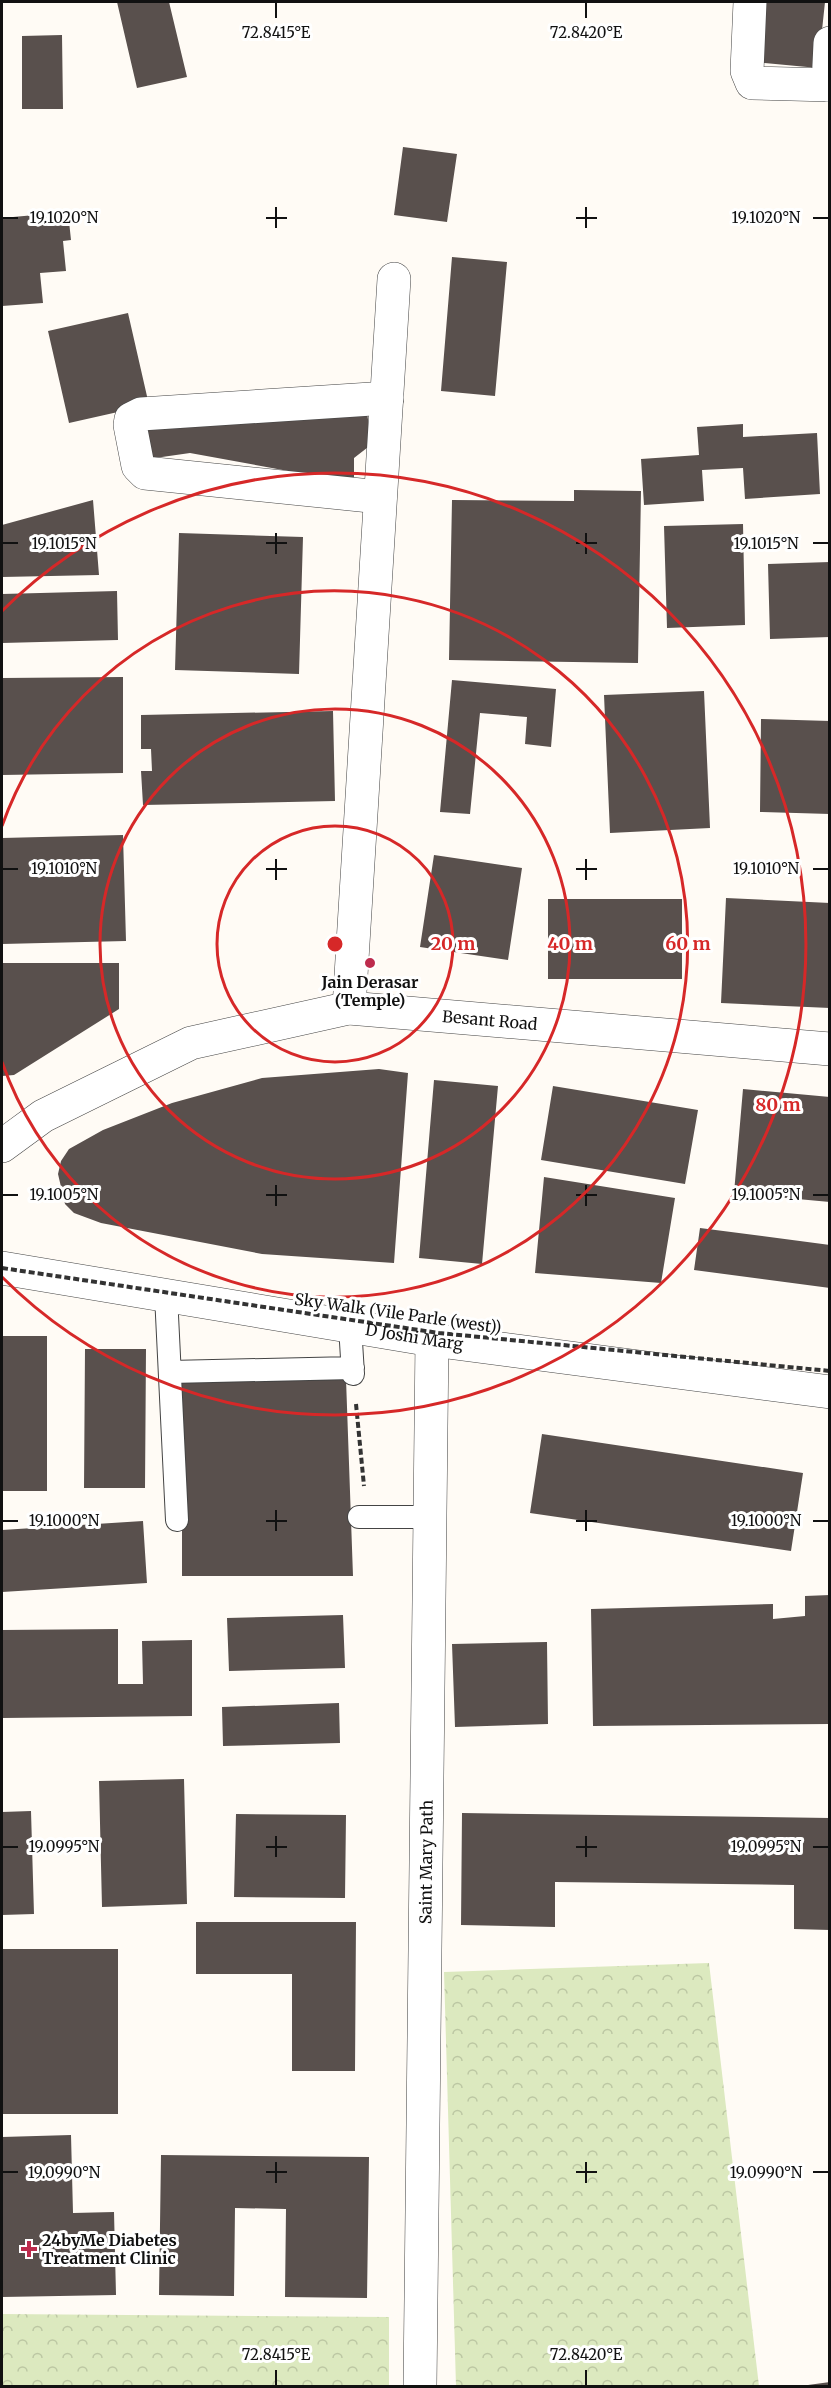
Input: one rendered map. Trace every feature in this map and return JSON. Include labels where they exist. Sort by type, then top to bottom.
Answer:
[{"type":"street","points":[[750,2],[747,71],[752,83],[829,85],[830,43]]},
{"type":"street","points":[[349,1008],[380,398],[394,279]]},
{"type":"street","points":[[376,496],[145,473],[138,466],[130,425],[131,419],[141,414],[380,398]]},
{"type":"street","name":"Besant Road","points":[[2,1146],[43,1116],[191,1042],[349,1008],[830,1049]]},
{"type":"street","name":"D Joshi Marg","points":[[2,1268],[432,1340],[830,1392]]},
{"type":"street","name":"Saint Mary Path","points":[[420,2386],[432,1340]]},
{"type":"lane","points":[[166,1295],[177,1520]]},
{"type":"lane","points":[[170,1372],[353,1371],[350,1326]]},
{"type":"lane","points":[[363,1517],[430,1517]]},
{"type":"path","name":"Sky Walk (Vile Parle (west))","points":[[2,1268],[439,1332],[830,1371]]},
{"type":"path","points":[[353,1371],[363,1517]]},
{"type":"green space","points":[[709,1963],[759,2386],[456,2386],[444,1972]]},
{"type":"green space","points":[[2,2314],[389,2317],[389,2386],[2,2386]]},
{"type":"building","points":[[117,2],[169,2],[187,77],[137,88]]},
{"type":"building","points":[[759,2],[825,2],[818,68],[753,62]]},
{"type":"building","points":[[62,35],[63,109],[22,109],[22,36]]},
{"type":"building","points":[[403,147],[457,154],[447,222],[394,215]]},
{"type":"building","points":[[68,212],[71,240],[63,241],[66,271],[40,273],[43,303],[2,306],[2,218]]},
{"type":"building","points":[[452,257],[507,262],[495,396],[441,391]]},
{"type":"building","points":[[128,313],[149,405],[69,423],[48,331]]},
{"type":"building","points":[[366,407],[372,444],[354,458],[354,483],[190,453],[148,459],[137,423]]},
{"type":"building","points":[[743,424],[743,437],[817,433],[820,494],[745,499],[743,468],[702,470],[704,501],[644,505],[641,459],[699,455],[697,427]]},
{"type":"building","points":[[574,490],[641,491],[638,663],[449,660],[452,500],[574,501]]},
{"type":"building","points":[[93,500],[99,575],[2,577],[2,525]]},
{"type":"building","points":[[743,524],[745,625],[667,628],[664,526]]},
{"type":"building","points":[[179,533],[303,537],[299,674],[175,670]]},
{"type":"building","points":[[830,562],[830,637],[770,639],[768,564]]},
{"type":"building","points":[[117,591],[118,640],[2,643],[2,594]]},
{"type":"building","points":[[123,677],[123,773],[2,775],[2,678]]},
{"type":"building","points":[[452,680],[556,689],[551,747],[525,744],[527,717],[480,713],[470,814],[440,812]]},
{"type":"building","points":[[704,691],[710,828],[610,833],[604,695]]},
{"type":"building","points":[[333,711],[335,801],[143,805],[141,771],[152,771],[151,749],[141,749],[141,715]]},
{"type":"building","points":[[761,719],[830,721],[830,814],[760,812]]},
{"type":"building","points":[[123,835],[126,941],[2,944],[2,838]]},
{"type":"building","points":[[434,855],[522,868],[508,960],[420,947]]},
{"type":"building","points":[[726,898],[830,903],[830,1008],[721,1003]]},
{"type":"building","points":[[548,899],[682,899],[682,979],[548,979]]},
{"type":"building","points":[[2,963],[119,963],[119,1009],[14,1075],[2,1076]]},
{"type":"building","points":[[379,1069],[408,1073],[394,1263],[262,1254],[101,1223],[74,1213],[65,1204],[58,1174],[61,1161],[69,1149],[103,1130],[172,1103],[262,1078]]},
{"type":"building","points":[[434,1080],[498,1086],[482,1264],[419,1258]]},
{"type":"building","points":[[553,1086],[698,1110],[685,1184],[541,1160]]},
{"type":"building","points":[[743,1089],[830,1097],[830,1202],[734,1193]]},
{"type":"building","points":[[544,1177],[675,1198],[661,1283],[535,1273]]},
{"type":"building","points":[[700,1228],[830,1245],[830,1288],[694,1270]]},
{"type":"building","points":[[2,1336],[47,1336],[47,1491],[2,1491]]},
{"type":"building","points":[[85,1349],[146,1349],[145,1488],[84,1488]]},
{"type":"building","points":[[182,1377],[346,1379],[353,1576],[182,1576]]},
{"type":"building","points":[[542,1434],[803,1473],[791,1551],[530,1513]]},
{"type":"building","points":[[143,1521],[147,1583],[2,1592],[2,1530]]},
{"type":"building","points":[[830,1595],[830,1724],[593,1726],[591,1609],[773,1604],[773,1619],[805,1616],[805,1596]]},
{"type":"building","points":[[343,1615],[345,1668],[229,1671],[227,1618]]},
{"type":"building","points":[[118,1629],[118,1684],[143,1684],[142,1641],[192,1640],[192,1716],[2,1718],[2,1630]]},
{"type":"building","points":[[547,1642],[548,1724],[455,1727],[452,1644]]},
{"type":"building","points":[[339,1703],[340,1743],[223,1746],[222,1707]]},
{"type":"building","points":[[184,1779],[187,1904],[102,1907],[99,1781]]},
{"type":"building","points":[[31,1811],[34,1914],[2,1915],[2,1812]]},
{"type":"building","points":[[462,1813],[830,1818],[830,1930],[794,1929],[794,1885],[555,1882],[555,1927],[461,1925]]},
{"type":"building","points":[[236,1814],[346,1815],[345,1898],[234,1897]]},
{"type":"building","points":[[196,1922],[356,1922],[355,2071],[292,2071],[292,1974],[196,1974]]},
{"type":"building","points":[[2,1949],[118,1949],[118,2114],[2,2114]]},
{"type":"building","points":[[71,2135],[73,2213],[114,2212],[116,2295],[2,2297],[2,2137]]},
{"type":"building","points":[[161,2155],[369,2157],[367,2298],[285,2297],[286,2209],[235,2208],[234,2296],[159,2295]]},
{"type":"building","points":[[830,2382],[830,2386],[808,2386],[808,2385]]},
{"type":"place","name":"Jain Derasar (Temple)","points":[[370,963]]},
{"type":"place","name":"24byMe Diabetes Treatment Clinic","points":[[29,2249]]}]
